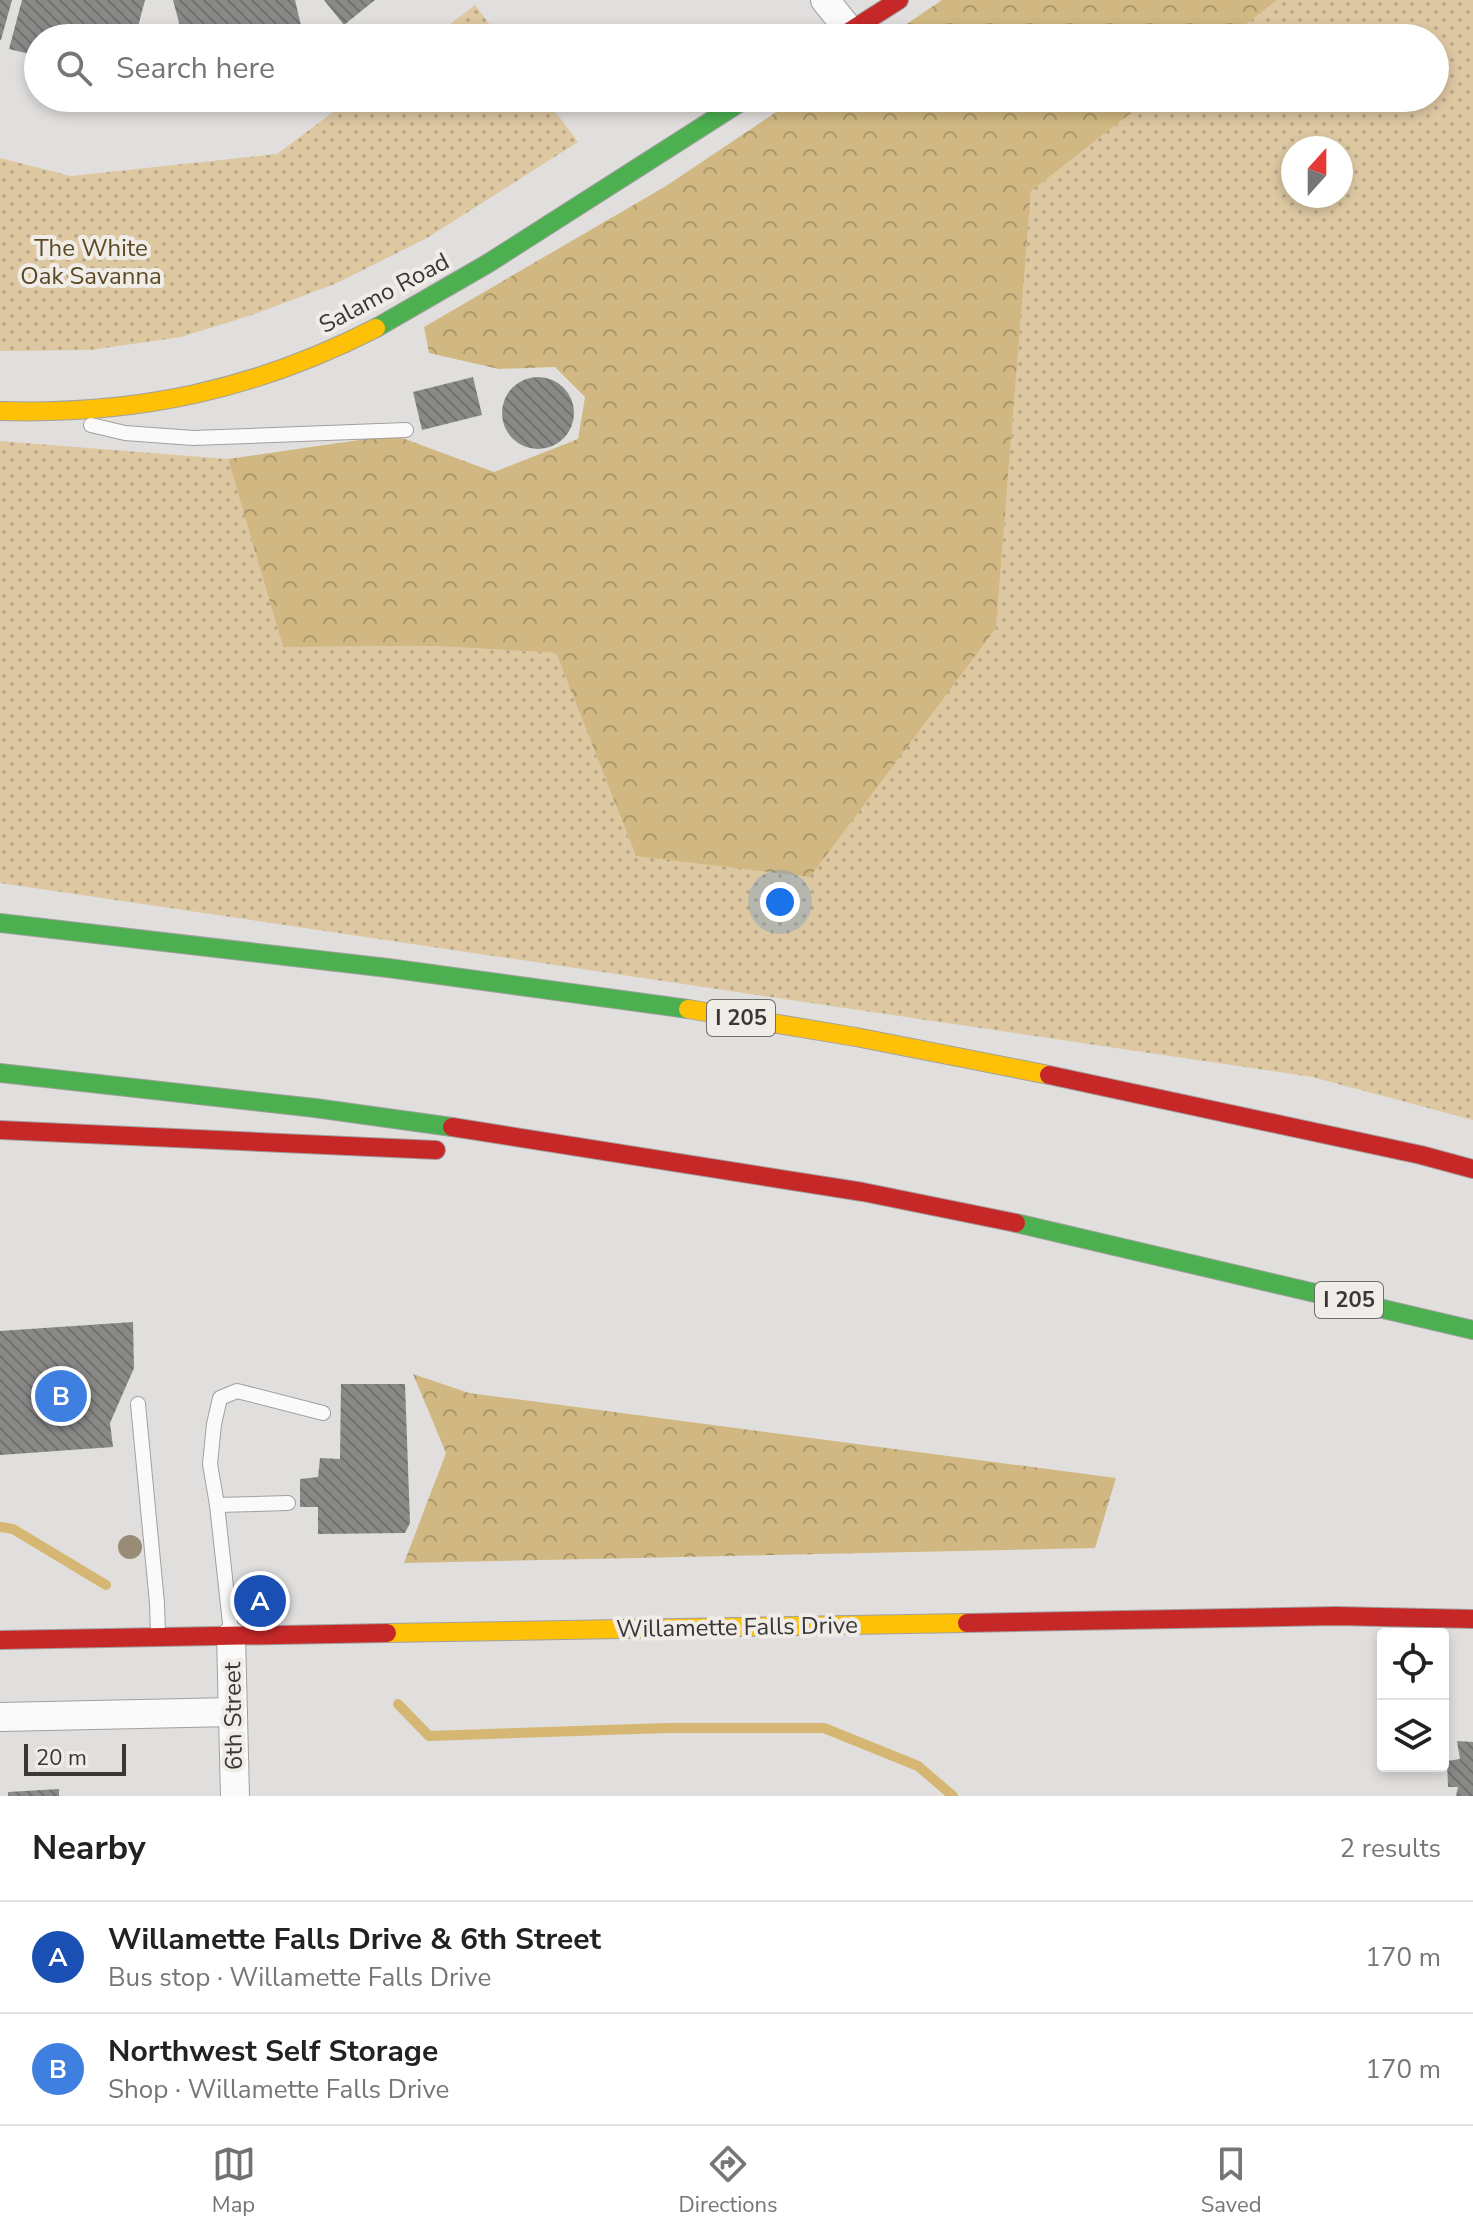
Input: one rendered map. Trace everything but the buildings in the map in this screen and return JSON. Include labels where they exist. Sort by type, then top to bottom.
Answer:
[{"type":"main road","points":[[861,24],[899,0]]},
{"type":"main road","name":"Salamo Road","points":[[0,411],[100,410],[181,399],[281,370],[344,344],[439,293],[726,112]]},
{"type":"main road","name":"I 205","points":[[0,923],[351,962],[775,1023],[982,1060],[1473,1169]]},
{"type":"main road","name":"I 205","points":[[0,1073],[315,1108],[863,1192],[1224,1270],[1473,1330]]},
{"type":"main road","points":[[0,1130],[447,1151]]},
{"type":"main road","points":[[510,1154],[654,1160]]},
{"type":"main road","name":"Willamette Falls Drive","points":[[0,1640],[1320,1616],[1473,1619]]},
{"type":"street","points":[[825,0],[839,24]]},
{"type":"street","name":"6th Street","points":[[231,1636],[235,1796]]},
{"type":"street","points":[[0,1717],[233,1712]]},
{"type":"lane","points":[[36,412],[125,433],[193,438],[406,430]]},
{"type":"lane","points":[[231,1636],[210,1464],[220,1398],[237,1391],[323,1413]]},
{"type":"lane","points":[[138,1404],[158,1637]]},
{"type":"lane","points":[[217,1505],[288,1503]]},
{"type":"green space","points":[[942,0],[1277,0],[1246,24],[907,24]]},
{"type":"green space","points":[[1277,0],[1473,0],[1473,1120],[1312,1077],[0,883],[0,441],[228,459],[283,647],[434,646],[556,653],[636,856],[996,628],[1031,190],[1132,112],[1449,112],[1449,24],[1246,24]]},
{"type":"green space","points":[[475,5],[489,24],[450,24]]},
{"type":"green space","name":"The White Oak Savanna","points":[[333,112],[556,112],[578,142],[427,238],[337,283],[252,315],[181,337],[91,350],[0,351],[0,158],[71,176],[277,154]]},
{"type":"green space","points":[[776,112],[1132,112],[1031,191],[996,628],[810,877],[636,856],[556,653],[434,646],[283,647],[228,459],[394,435],[494,472],[578,439],[585,397],[555,367],[499,369],[429,353],[424,327],[666,186]]},
{"type":"green space","points":[[413,1374],[469,1393],[1116,1478],[1095,1548],[404,1563],[446,1453]]},
{"type":"waterway","points":[[0,1527],[13,1529],[106,1585]]},
{"type":"waterway","points":[[398,1704],[429,1736],[667,1728],[824,1728],[918,1766],[953,1796]]},
{"type":"traffic: fast","points":[[376,328],[487,264],[725,112]]},
{"type":"traffic: fast","points":[[0,923],[388,968],[688,1009]]},
{"type":"traffic: fast","points":[[0,1073],[315,1108],[452,1127]]},
{"type":"traffic: fast","points":[[1016,1223],[1473,1330]]},
{"type":"traffic: slow","points":[[0,411],[99,408],[194,394],[285,368],[376,328]]},
{"type":"traffic: slow","points":[[688,1009],[856,1037],[1049,1075]]},
{"type":"traffic: slow","points":[[387,1633],[967,1623]]},
{"type":"traffic: jam","points":[[861,24],[899,0]]},
{"type":"traffic: jam","points":[[1049,1075],[1421,1155],[1473,1169]]},
{"type":"traffic: jam","points":[[452,1127],[863,1192],[1016,1223]]},
{"type":"traffic: jam","points":[[0,1130],[436,1150]]},
{"type":"traffic: jam","points":[[967,1623],[1336,1616],[1473,1619]]},
{"type":"traffic: jam","points":[[0,1640],[387,1633]]},
{"type":"place","name":"Northwest Self Storage","points":[[61,1396]]},
{"type":"place","name":"Willamette Falls Drive & 6th Street","points":[[260,1601]]}]
